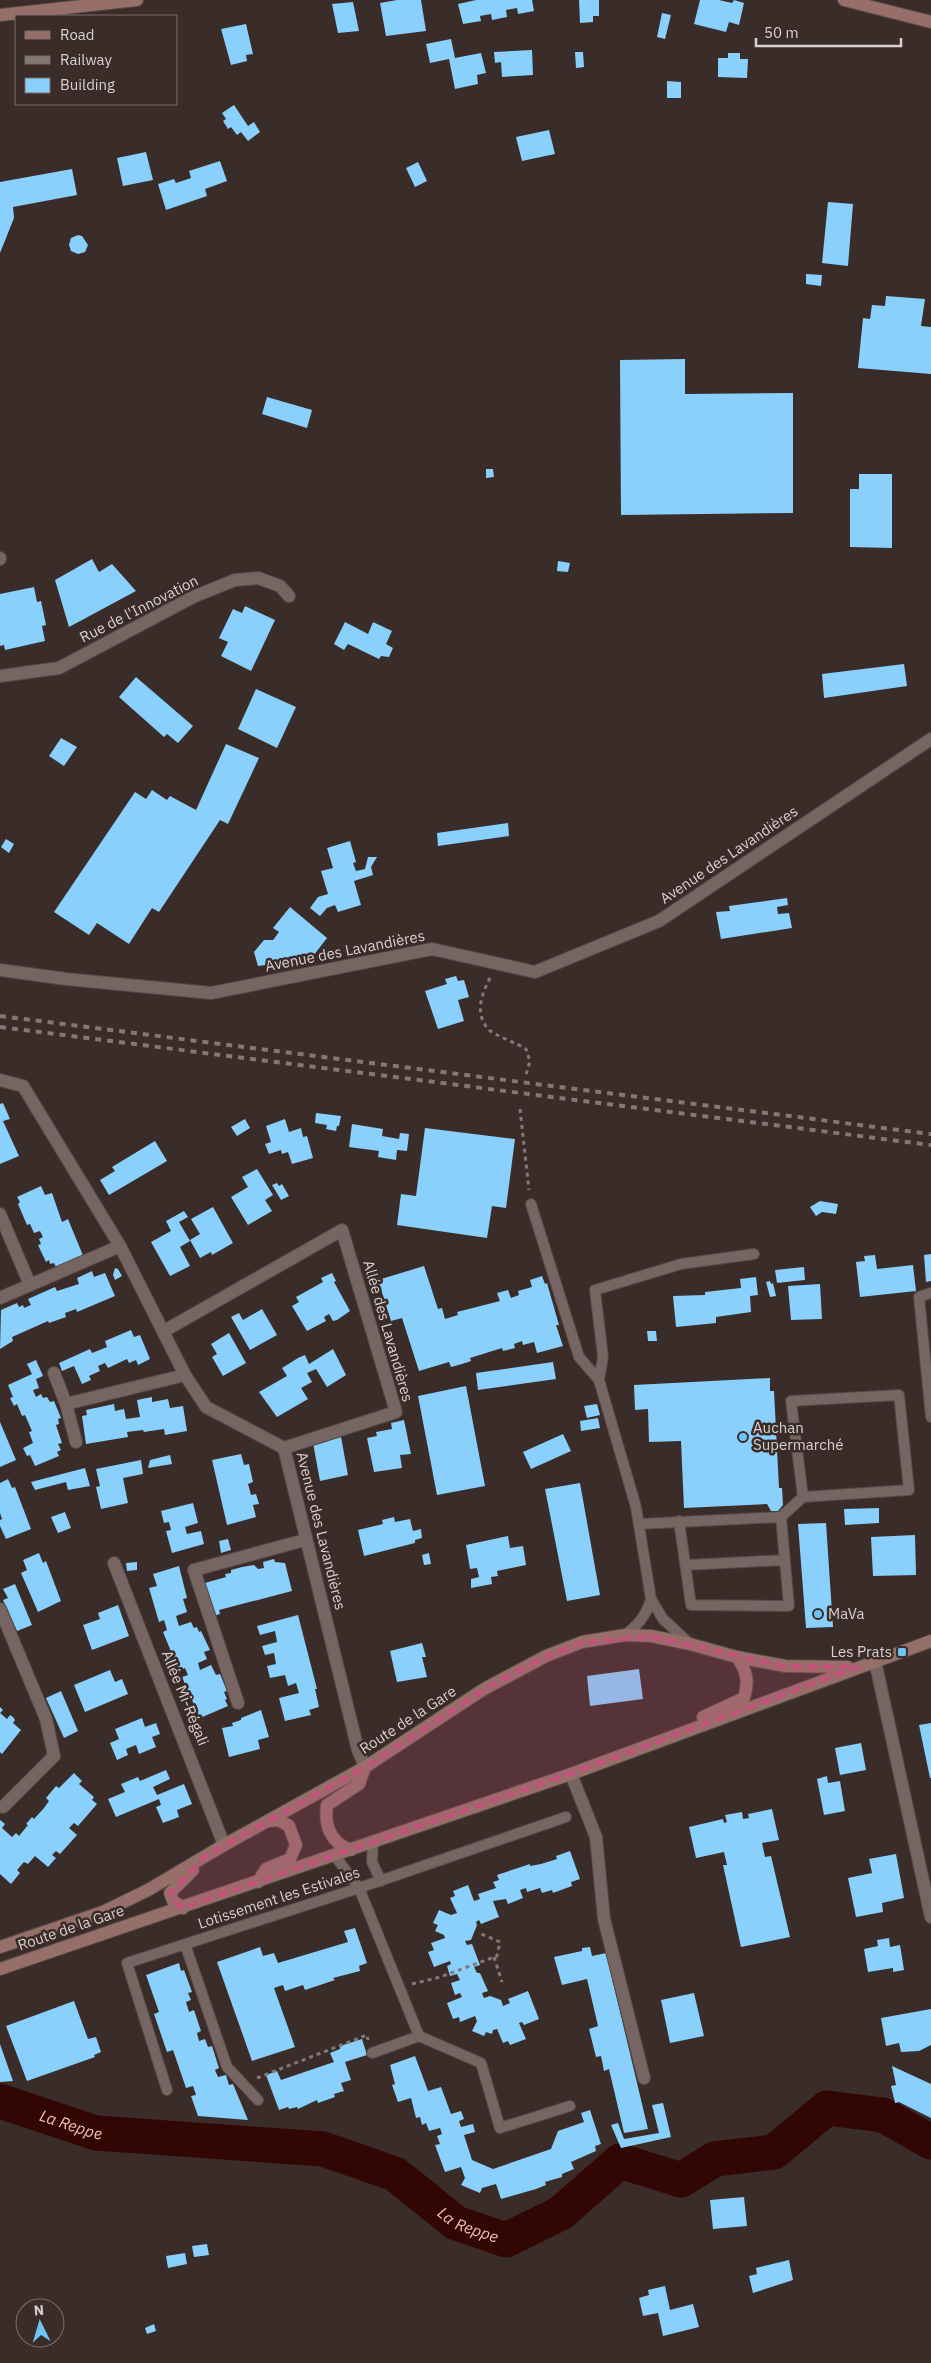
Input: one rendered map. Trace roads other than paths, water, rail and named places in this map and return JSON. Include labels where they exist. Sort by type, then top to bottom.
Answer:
[{"type":"main road","points":[[0,15],[137,0]]},
{"type":"main road","points":[[844,0],[931,22]]},
{"type":"main road","name":"Route de la Gare","points":[[0,1947],[103,1912],[148,1890],[206,1855],[365,1767],[484,1690],[546,1656],[582,1642],[625,1636],[651,1636],[737,1657],[785,1666],[858,1667]]},
{"type":"main road","name":"Route de la Gare","points":[[0,1969],[571,1774],[931,1641]]},
{"type":"main road","points":[[666,1740],[674,1730],[744,1698],[748,1687],[747,1677],[737,1657]]},
{"type":"main road","points":[[351,1850],[342,1846],[334,1839],[326,1816],[327,1805],[359,1784],[365,1767]]},
{"type":"main road","points":[[258,1882],[266,1869],[290,1859],[296,1844],[290,1826],[279,1820],[269,1821]]},
{"type":"main road","points":[[182,1908],[173,1901],[170,1893],[206,1855]]},
{"type":"street","name":"Rue de l'Innovation","points":[[0,676],[59,668],[193,597],[235,580],[258,578],[280,586],[289,596]]},
{"type":"street","name":"Avenue des Lavandières","points":[[0,970],[211,994],[432,949],[535,972],[659,921],[931,740]]},
{"type":"street","name":"Avenue des Lavandières","points":[[0,1080],[23,1086],[120,1246],[185,1375],[206,1406],[284,1448],[358,1750],[365,1767]]},
{"type":"street","points":[[0,1214],[30,1285]]},
{"type":"street","name":"Allée des Lavandières","points":[[164,1331],[342,1230],[396,1412],[284,1448]]},
{"type":"street","points":[[0,1298],[120,1246]]},
{"type":"street","points":[[54,1373],[66,1404],[76,1442]]},
{"type":"street","points":[[66,1404],[185,1375]]},
{"type":"street","points":[[238,1703],[194,1570],[305,1540]]},
{"type":"street","name":"Allée Mi-Régali","points":[[114,1564],[224,1845]]},
{"type":"street","points":[[0,1609],[46,1719],[54,1756],[3,1807]]},
{"type":"street","points":[[875,1661],[931,1917]]},
{"type":"street","points":[[571,1774],[596,1837],[604,1919],[644,2078]]},
{"type":"lane","points":[[531,1204],[579,1357],[599,1380],[636,1507],[651,1599],[662,1619],[690,1644]]},
{"type":"lane","points":[[599,1380],[603,1356],[595,1290],[681,1264],[754,1254]]},
{"type":"lane","points":[[931,1293],[919,1297],[931,1417]]},
{"type":"lane","points":[[639,1524],[781,1517],[803,1497],[909,1490],[899,1395],[791,1401],[803,1497]]},
{"type":"lane","points":[[679,1522],[691,1605],[789,1606],[781,1517]]},
{"type":"lane","points":[[686,1565],[784,1560]]},
{"type":"lane","points":[[625,1636],[647,1614],[651,1599]]},
{"type":"lane","name":"Lotissement les Estivales","points":[[167,2090],[127,1963],[381,1881],[566,1817]]},
{"type":"lane","points":[[373,1843],[372,1862],[381,1881]]},
{"type":"lane","points":[[335,1856],[359,1888],[419,2036]]},
{"type":"lane","points":[[185,1944],[227,2067],[258,2100]]},
{"type":"lane","points":[[372,2053],[419,2036],[481,2063],[500,2128],[570,2106]]},
{"type":"waterway","name":"La Reppe","points":[[0,2101],[96,2133],[323,2149],[395,2174],[456,2223],[506,2240],[561,2213],[620,2161],[681,2180],[715,2159],[774,2152],[827,2108],[883,2115],[931,2142]]},
{"type":"railway","points":[[0,1016],[931,1134]]},
{"type":"railway","points":[[0,1027],[931,1145]]},
{"type":"place","name":"Auchan Supermarché","points":[[743,1437]]},
{"type":"place","name":"MaVa","points":[[818,1614]]},
{"type":"place","name":"Les Prats","points":[[902,1652]]}]
